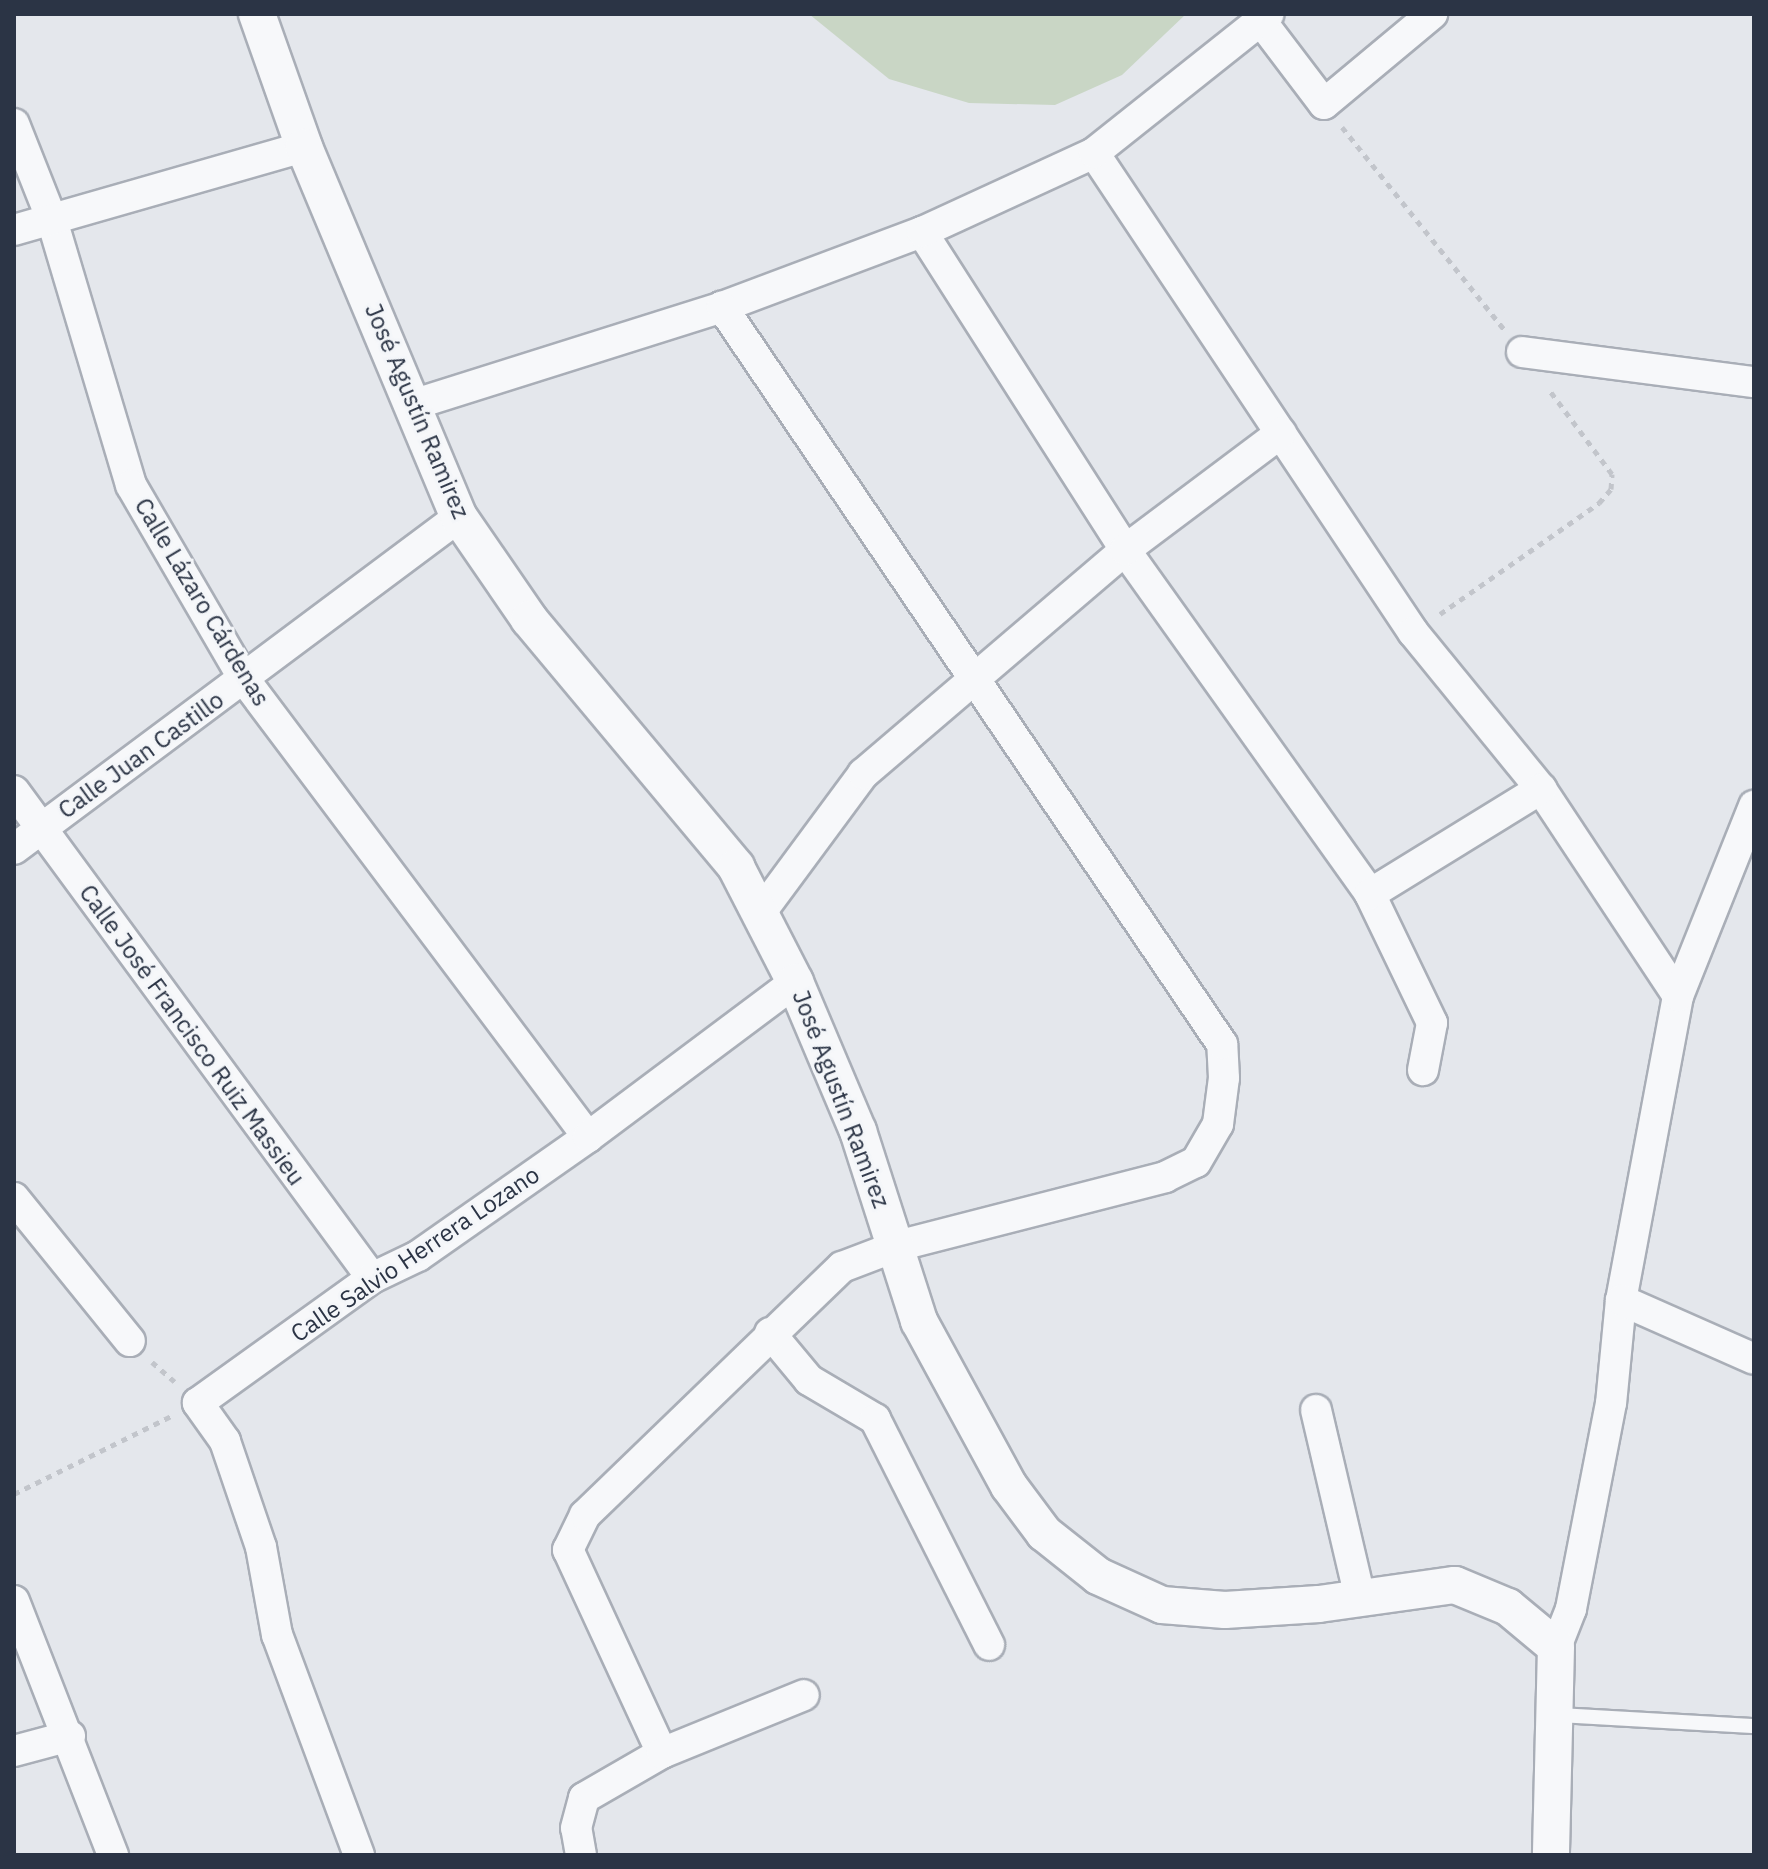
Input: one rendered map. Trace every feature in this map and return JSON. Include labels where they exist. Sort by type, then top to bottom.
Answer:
[{"type":"street","name":"José Agustín Ramirez","points":[[257,14],[304,147],[459,517],[529,619],[736,867],[795,982],[858,1131],[919,1321],[1009,1486],[1044,1533],[1098,1576],[1162,1605],[1225,1610],[1360,1598],[1455,1585],[1508,1607],[1556,1647]]},
{"type":"street","points":[[412,405],[722,307],[922,232],[1094,153],[1265,18],[1324,104],[1432,14]]},
{"type":"street","name":"Calle Lázaro Cárdenas","points":[[14,124],[52,220],[131,485],[244,679],[588,1137]]},
{"type":"street","points":[[14,230],[304,147]]},
{"type":"street","points":[[1094,153],[1413,632],[1541,789],[1678,996]]},
{"type":"street","points":[[922,232],[1125,550],[1370,894],[1432,1023],[1423,1070]]},
{"type":"street","points":[[662,1753],[568,1550],[585,1515],[770,1333],[842,1267],[897,1246],[1165,1177],[1196,1162],[1218,1124],[1222,1044],[722,307]]},
{"type":"street","points":[[1522,352],[1754,382]]},
{"type":"street","points":[[761,912],[863,774],[1125,550],[1281,433]]},
{"type":"street","name":"Calle Juan Castillo","points":[[14,849],[459,517]]},
{"type":"street","points":[[1370,894],[1541,789]]},
{"type":"street","name":"Calle José Francisco Ruiz Massieu","points":[[14,791],[372,1278]]},
{"type":"street","points":[[1551,1855],[1557,1715],[1556,1647],[1571,1609],[1611,1403],[1621,1300],[1678,996],[1754,806]]},
{"type":"street","name":"Calle Salvio Herrera Lozano","points":[[198,1403],[372,1278],[418,1256],[588,1137],[795,982]]},
{"type":"street","points":[[14,1198],[130,1341]]},
{"type":"street","points":[[1621,1300],[1754,1359]]},
{"type":"street","points":[[770,1333],[809,1380],[875,1419],[989,1645]]},
{"type":"street","points":[[198,1403],[225,1441],[261,1547],[277,1635],[359,1855]]},
{"type":"street","points":[[1316,1410],[1360,1598]]},
{"type":"street","points":[[14,1601],[70,1736],[113,1855]]},
{"type":"street","points":[[581,1855],[576,1828],[584,1798],[662,1753],[804,1695]]},
{"type":"street","points":[[14,1751],[70,1736]]},
{"type":"lane","points":[[1557,1715],[1754,1726]]},
{"type":"path","points":[[1324,104],[1522,352],[1612,474],[1611,489],[1599,503],[1413,632]]},
{"type":"path","points":[[14,1494],[198,1403],[130,1341]]},
{"type":"green space","points":[[809,14],[1186,14],[1122,75],[1055,105],[969,103],[889,79]]}]
